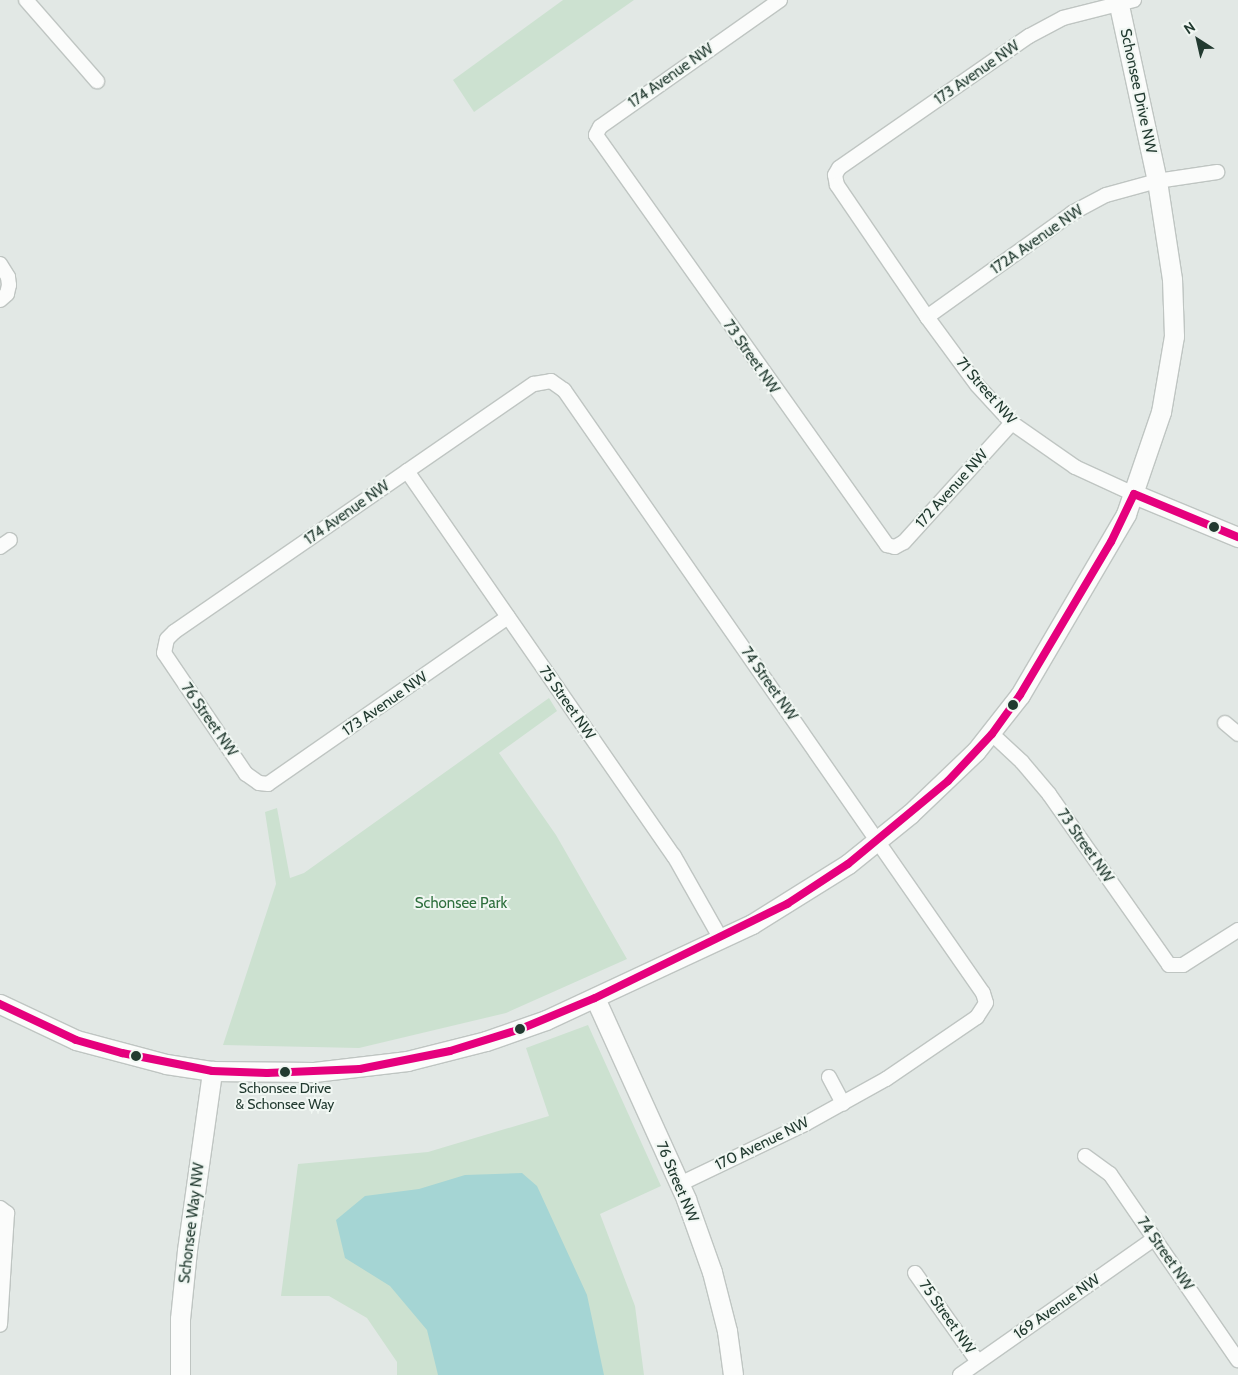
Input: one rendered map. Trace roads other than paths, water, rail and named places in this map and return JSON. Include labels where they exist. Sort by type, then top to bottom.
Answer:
[{"type":"street","points":[[26,0],[98,81]]},
{"type":"street","name":"174 Avenue NW","points":[[616,166],[596,135],[600,127],[780,0]]},
{"type":"street","name":"173 Avenue NW","points":[[835,175],[839,168],[1029,36],[1063,18],[1123,1]]},
{"type":"street","name":"Schonsee Drive NW","points":[[0,1004],[76,1040],[166,1064],[212,1071],[314,1072],[407,1061],[510,1033],[595,998],[794,900],[879,840],[948,781],[992,734],[1043,658],[1111,542],[1134,494],[1162,412],[1174,336],[1172,279],[1157,181],[1123,1]]},
{"type":"street","name":"73 Street NW","points":[[616,166],[887,545]]},
{"type":"street","points":[[1157,181],[1217,172]]},
{"type":"street","name":"71 Street NW","points":[[835,175],[837,185],[926,318],[977,385],[1012,422],[1075,467],[1134,494],[1238,537]]},
{"type":"street","name":"172A Avenue NW","points":[[926,318],[1072,213],[1106,195],[1157,181]]},
{"type":"street","points":[[0,264],[8,277],[9,285],[7,294],[0,300]]},
{"type":"street","name":"174 Avenue NW","points":[[164,653],[167,639],[174,632],[540,381]]},
{"type":"street","name":"74 Street NW","points":[[540,381],[551,381],[564,390],[979,985],[986,1002]]},
{"type":"street","name":"172 Avenue NW","points":[[887,545],[895,547],[907,538],[1012,422]]},
{"type":"street","name":"75 Street NW","points":[[407,471],[684,871],[720,938]]},
{"type":"street","name":"173 Avenue NW","points":[[259,783],[275,782],[508,617]]},
{"type":"street","name":"76 Street NW","points":[[164,653],[246,774],[259,783]]},
{"type":"street","points":[[1225,723],[1238,734]]},
{"type":"street","name":"73 Street NW","points":[[992,734],[1022,762],[1049,794],[1169,965],[1183,965],[1238,930]]},
{"type":"street","name":"76 Street NW","points":[[595,998],[680,1184],[712,1272],[727,1331],[733,1375]]},
{"type":"street","name":"170 Avenue NW","points":[[680,1184],[843,1103],[971,1023],[986,1002]]},
{"type":"street","name":"Schonsee Way NW","points":[[180,1375],[180,1319],[187,1250],[212,1071]]},
{"type":"street","points":[[830,1077],[843,1103]]},
{"type":"street","name":"74 Street NW","points":[[1085,1156],[1110,1174],[1238,1360]]},
{"type":"street","points":[[0,1325],[3,1210]]},
{"type":"street","name":"169 Avenue NW","points":[[960,1375],[1154,1238]]},
{"type":"street","name":"75 Street NW","points":[[916,1272],[978,1362]]},
{"type":"water","points":[[522,1173],[537,1186],[587,1295],[604,1375],[438,1375],[427,1330],[390,1286],[345,1258],[336,1220],[365,1196],[419,1189],[465,1175]]},
{"type":"place","name":"Schonsee Drive & Schonsee Way","points":[[285,1072]]},
{"type":"park label","name":"Schonsee Park","points":[[461,904]]}]
